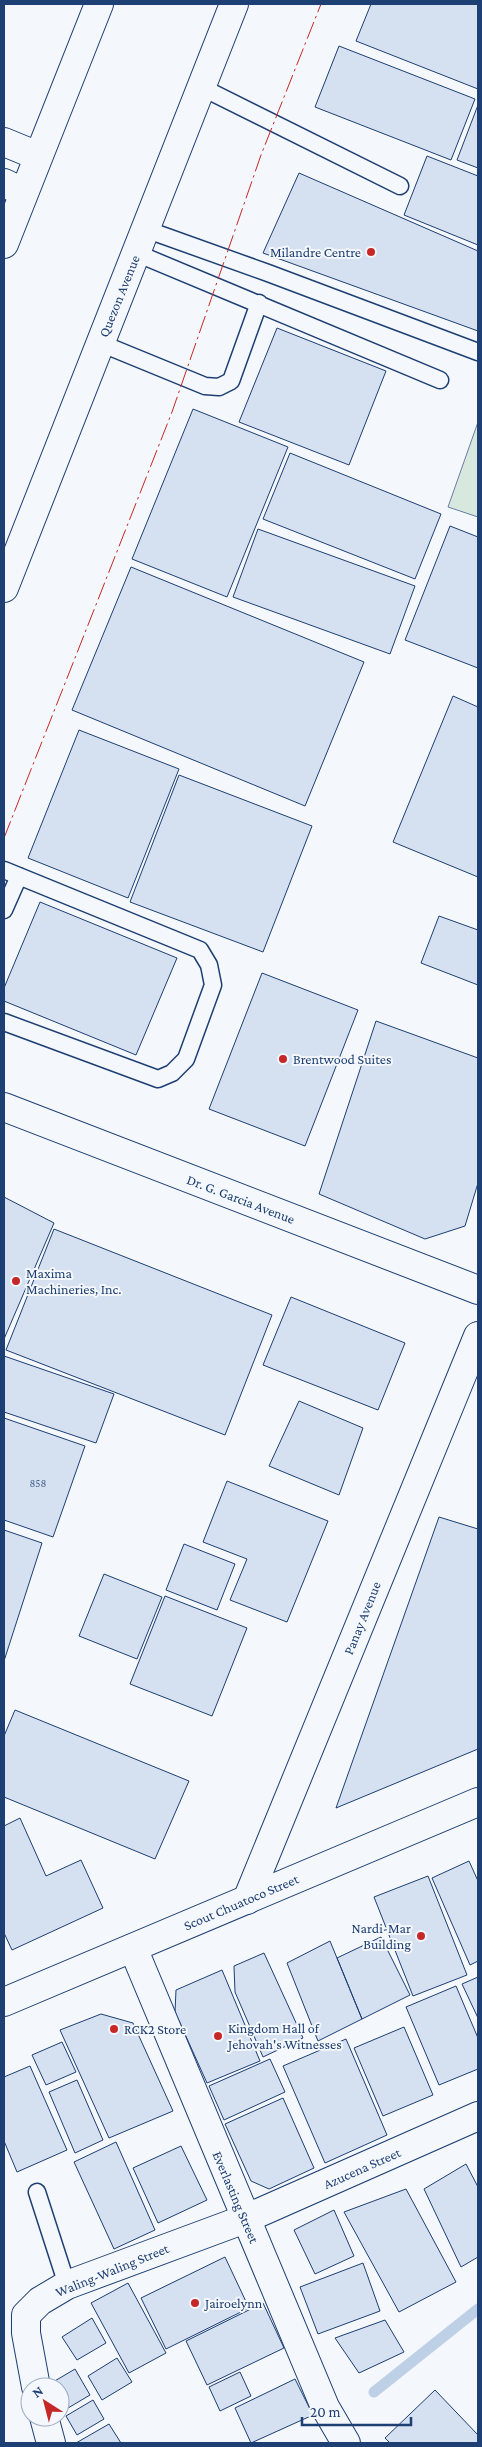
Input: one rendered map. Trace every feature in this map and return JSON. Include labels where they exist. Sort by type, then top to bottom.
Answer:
[{"type":"street","points":[[4,244],[14,188],[38,156],[99,4]]},
{"type":"street","name":"Quezon Avenue","points":[[4,588],[234,4]]},
{"type":"street","points":[[4,142],[38,156]]},
{"type":"street","name":"Dr. G. Garcia Avenue","points":[[4,1107],[478,1290]]},
{"type":"street","name":"Panay Avenue","points":[[247,1900],[478,1336]]},
{"type":"street","name":"Scout Chuatoco Street","points":[[4,2002],[478,1802]]},
{"type":"street","name":"Everlasting Street","points":[[133,1948],[245,2220],[325,2407],[346,2443]]},
{"type":"street","name":"Azucena Street","points":[[245,2220],[478,2116]]},
{"type":"street","name":"Waling-Waling Street","points":[[34,2377],[26,2333],[26,2315],[40,2301],[66,2285],[245,2220]]},
{"type":"street","points":[[47,2427],[52,2443]]},
{"type":"lane","points":[[202,87],[400,186]]},
{"type":"lane","points":[[140,241],[259,303],[440,380]]},
{"type":"lane","points":[[140,241],[268,273],[478,352]]},
{"type":"lane","points":[[100,343],[204,386],[219,387],[231,382],[259,303]]},
{"type":"lane","points":[[4,870],[200,950],[209,966],[213,985],[186,1059],[172,1073],[158,1079],[4,1022]]},
{"type":"lane","points":[[4,910],[19,876]]},
{"type":"lane","points":[[37,2192],[66,2285]]},
{"type":"shaded area","points":[[478,422],[478,517],[448,507]]},
{"type":"building","points":[[371,4],[478,4],[478,89],[356,41]]},
{"type":"building","points":[[339,46],[475,99],[451,160],[315,107]]},
{"type":"building","points":[[478,105],[478,168],[457,160]]},
{"type":"building","points":[[427,156],[478,176],[478,245],[404,215]]},
{"type":"building","name":"Milandre Centre","points":[[299,173],[478,251],[478,331],[263,253]]},
{"type":"building","points":[[277,328],[386,371],[349,465],[239,422]]},
{"type":"building","points":[[193,409],[288,447],[227,597],[132,559]]},
{"type":"building","points":[[290,453],[441,514],[415,579],[263,519]]},
{"type":"building","points":[[450,526],[478,537],[478,668],[405,640]]},
{"type":"building","points":[[258,529],[415,586],[390,654],[233,597]]},
{"type":"building","points":[[131,567],[364,662],[305,806],[72,710]]},
{"type":"building","points":[[453,696],[478,707],[478,877],[393,842]]},
{"type":"building","points":[[79,730],[179,769],[128,898],[28,858]]},
{"type":"building","points":[[179,775],[312,826],[263,952],[130,902]]},
{"type":"building","points":[[40,902],[177,958],[136,1055],[4,1001],[4,988]]},
{"type":"building","points":[[439,916],[478,930],[478,985],[421,963]]},
{"type":"building","name":"Brentwood Suites","points":[[262,973],[358,1010],[305,1146],[209,1109]]},
{"type":"building","points":[[376,1021],[478,1058],[478,1183],[465,1226],[425,1239],[319,1194]]},
{"type":"building","name":"Maxima Machineries, Inc.","points":[[4,1197],[54,1223],[4,1339]]},
{"type":"building","points":[[54,1229],[272,1315],[225,1435],[6,1350]]},
{"type":"building","points":[[291,1297],[405,1343],[378,1410],[263,1365]]},
{"type":"building","points":[[4,1356],[114,1394],[96,1443],[4,1412]]},
{"type":"building","points":[[299,1401],[363,1428],[339,1495],[269,1466]]},
{"type":"building","points":[[4,1418],[85,1446],[53,1537],[4,1520]]},
{"type":"building","points":[[227,1481],[328,1521],[287,1622],[230,1600],[247,1559],[203,1542]]},
{"type":"building","points":[[439,1517],[478,1529],[478,1749],[336,1808]]},
{"type":"building","points":[[4,1530],[42,1543],[4,1661]]},
{"type":"building","points":[[184,1544],[235,1564],[217,1610],[166,1590]]},
{"type":"building","points":[[104,1574],[162,1597],[137,1659],[79,1636]]},
{"type":"building","points":[[165,1596],[247,1628],[212,1716],[130,1684]]},
{"type":"building","points":[[15,1710],[189,1781],[155,1859],[4,1797],[4,1736]]},
{"type":"building","points":[[20,1818],[46,1876],[81,1860],[103,1908],[12,1950],[4,1933],[4,1826]]},
{"type":"building","points":[[469,1861],[478,1881],[478,1961],[470,1965],[432,1878]]},
{"type":"building","name":"Nardi-Mar Building","points":[[428,1876],[467,1975],[413,1996],[374,1897]]},
{"type":"building","points":[[381,1937],[410,1995],[362,2019],[337,1958]]},
{"type":"building","points":[[330,1941],[362,2019],[318,2041],[287,1963]]},
{"type":"building","points":[[264,1953],[303,2038],[263,2057],[235,1992],[234,1966]]},
{"type":"building","name":"Kingdom Hall of Jehovah's Witnesses","points":[[222,1970],[260,2061],[207,2083],[175,2012],[176,1990]]},
{"type":"building","points":[[478,1977],[478,2018],[462,1984]]},
{"type":"building","points":[[456,1986],[478,2038],[478,2069],[439,2085],[406,2007]]},
{"type":"building","points":[[101,2014],[133,2023],[173,2111],[109,2138],[60,2030]]},
{"type":"building","points":[[404,2027],[433,2095],[383,2116],[354,2048]]},
{"type":"building","points":[[346,2039],[387,2135],[325,2163],[283,2066]]},
{"type":"building","points":[[62,2042],[76,2072],[46,2085],[32,2055]]},
{"type":"building","points":[[270,2059],[285,2092],[224,2120],[209,2086]]},
{"type":"building","points":[[30,2066],[67,2150],[17,2172],[4,2141],[4,2077]]},
{"type":"building","points":[[77,2080],[103,2140],[75,2153],[49,2092]]},
{"type":"building","points":[[283,2098],[314,2168],[269,2189],[251,2181],[225,2124]]},
{"type":"building","points":[[116,2142],[155,2230],[114,2249],[74,2162]]},
{"type":"building","points":[[181,2146],[207,2200],[158,2223],[133,2168]]},
{"type":"building","points":[[466,2164],[478,2187],[478,2257],[461,2267],[424,2189]]},
{"type":"building","points":[[406,2189],[456,2282],[399,2312],[344,2212]]},
{"type":"building","points":[[334,2210],[354,2256],[315,2274],[294,2230]]},
{"type":"building","name":"Jairoelynn","points":[[225,2257],[249,2308],[166,2349],[141,2298]]},
{"type":"building","points":[[363,2263],[380,2311],[318,2334],[300,2287]]},
{"type":"building","points":[[128,2283],[166,2353],[129,2373],[91,2303]]},
{"type":"building","points":[[263,2303],[284,2348],[207,2385],[186,2341]]},
{"type":"building","points":[[92,2318],[106,2343],[77,2360],[62,2337]]},
{"type":"building","points":[[385,2320],[404,2352],[359,2373],[335,2338]]},
{"type":"building","points":[[117,2358],[132,2382],[102,2400],[88,2376]]},
{"type":"building","points":[[75,2369],[90,2395],[70,2407],[70,2377],[62,2377]]},
{"type":"building","points":[[240,2372],[251,2396],[220,2411],[209,2387]]},
{"type":"building","points":[[295,2379],[313,2415],[251,2443],[235,2408]]},
{"type":"building","points":[[435,2390],[478,2435],[478,2443],[390,2443],[385,2438]]},
{"type":"building","points":[[93,2400],[104,2419],[77,2435],[70,2423],[70,2414]]},
{"type":"building","points":[[109,2424],[121,2443],[76,2443]]},
{"type":"waterway","points":[[374,2392],[478,2309]]},
{"type":"power","points":[[4,838],[172,412],[261,155],[321,4]]},
{"type":"place","name":"Milandre Centre","points":[[371,252]]},
{"type":"place","name":"Brentwood Suites","points":[[283,1059]]},
{"type":"place","name":"Maxima Machineries, Inc.","points":[[16,1281]]},
{"type":"place","name":"Nardi-Mar Building","points":[[421,1936]]},
{"type":"place","name":"RCK2 Store","points":[[114,2029]]},
{"type":"place","name":"Kingdom Hall of Jehovah's Witnesses","points":[[218,2036]]},
{"type":"place","name":"Jairoelynn","points":[[195,2303]]}]
